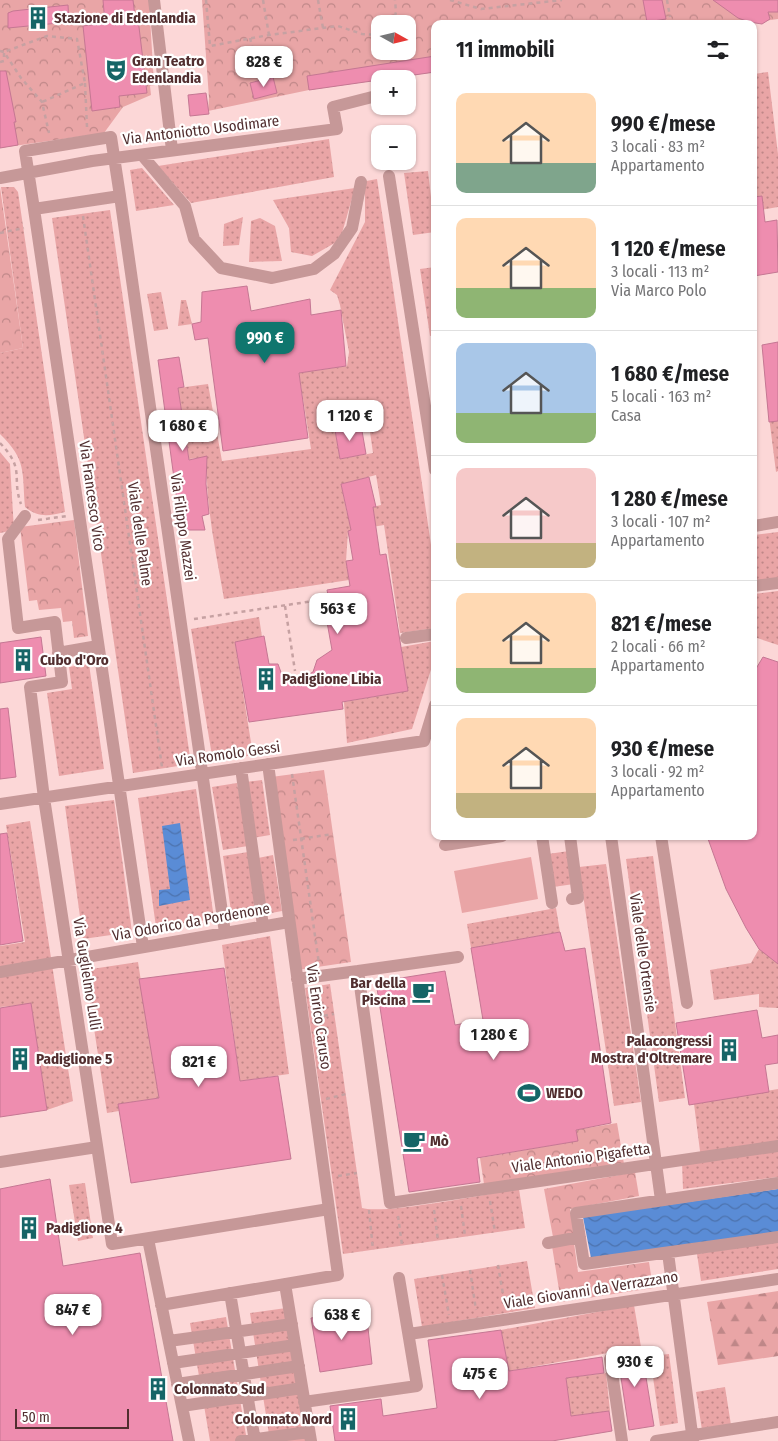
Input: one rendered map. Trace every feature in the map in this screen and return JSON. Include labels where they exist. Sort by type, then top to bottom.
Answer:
[{"type":"street","points":[[154,0],[172,150]]},
{"type":"street","name":"Via Antoniotto Usodimare","points":[[0,178],[114,158],[337,129],[333,107],[371,97]]},
{"type":"street","name":"Via Filippo Mazzei","points":[[89,141],[111,138],[225,933]]},
{"type":"street","points":[[52,146],[89,141]]},
{"type":"street","name":"Via Francesco Vico","points":[[52,146],[25,151],[143,947]]},
{"type":"street","points":[[142,155],[185,206],[194,239],[221,268],[272,278],[314,269],[334,254],[352,228],[361,182]]},
{"type":"street","points":[[389,176],[431,444]]},
{"type":"street","points":[[34,209],[120,196]]},
{"type":"street","points":[[25,516],[8,540],[18,628],[55,622],[58,653],[98,646]]},
{"type":"street","points":[[757,526],[778,522]]},
{"type":"street","points":[[757,586],[778,583]]},
{"type":"street","points":[[406,638],[431,635]]},
{"type":"street","name":"Via Guglielmo Lulli","points":[[58,653],[62,682],[30,687],[44,798],[97,1147],[112,1244],[148,1239]]},
{"type":"street","name":"Via Romolo Gessi","points":[[0,804],[268,764],[352,758],[424,741],[431,718]]},
{"type":"street","name":"Via Enrico Caruso","points":[[268,764],[338,1275],[285,1284]]},
{"type":"street","points":[[241,768],[263,926]]},
{"type":"street","points":[[445,845],[477,840]]},
{"type":"street","points":[[543,840],[562,901],[578,898],[571,840]]},
{"type":"street","name":"Viale delle Ortensie","points":[[612,840],[661,1200]]},
{"type":"street","points":[[662,840],[686,1003]]},
{"type":"street","name":"Via Odorico da Pordenone","points":[[0,972],[290,922]]},
{"type":"street","points":[[297,979],[458,957]]},
{"type":"street","points":[[358,971],[393,1205]]},
{"type":"street","name":"Viale Antonio Pigafetta","points":[[393,1205],[778,1146]]},
{"type":"street","points":[[0,1162],[97,1147]]},
{"type":"street","points":[[778,1183],[576,1213],[584,1264],[778,1237]]},
{"type":"street","points":[[189,1441],[148,1239],[329,1209]]},
{"type":"street","points":[[548,1243],[580,1238]]},
{"type":"street","points":[[668,1253],[693,1438]]},
{"type":"street","points":[[304,1402],[417,1386],[399,1278]]},
{"type":"street","name":"Viale Giovanni da Verrazzano","points":[[409,1334],[778,1279]]},
{"type":"street","points":[[161,1305],[285,1284],[310,1436],[241,1441]]},
{"type":"street","points":[[230,1293],[255,1440]]},
{"type":"street","points":[[169,1341],[292,1324]]},
{"type":"street","points":[[173,1363],[295,1345]]},
{"type":"street","points":[[610,1359],[622,1441]]},
{"type":"street","points":[[177,1384],[299,1366]]},
{"type":"street","points":[[182,1406],[302,1388]]},
{"type":"street","points":[[656,1441],[693,1438],[778,1422]]},
{"type":"path","points":[[206,0],[210,46],[250,38],[338,26],[362,34],[371,34]]},
{"type":"path","points":[[263,0],[270,35]]},
{"type":"path","points":[[318,0],[323,28]]},
{"type":"path","points":[[395,0],[395,15]]},
{"type":"path","points":[[450,0],[481,9],[562,0]]},
{"type":"path","points":[[667,0],[670,17]]},
{"type":"path","points":[[0,51],[4,52],[47,36],[77,40],[84,83],[89,141]]},
{"type":"path","points":[[250,38],[260,77]]},
{"type":"path","points":[[0,62],[4,61],[4,52]]},
{"type":"path","points":[[4,52],[21,78],[42,102],[52,146]]},
{"type":"path","points":[[42,102],[84,83]]},
{"type":"path","name":"Viale delle Palme","points":[[80,202],[164,780]]},
{"type":"path","points":[[0,233],[36,225]]},
{"type":"path","points":[[0,443],[14,459],[18,473],[20,501],[25,516],[39,520],[78,514]]},
{"type":"path","points":[[180,621],[320,600]]},
{"type":"path","points":[[284,606],[295,670]]},
{"type":"path","points":[[292,774],[319,967]]},
{"type":"path","points":[[278,842],[333,834]]},
{"type":"path","points":[[315,1018],[334,1014]]},
{"type":"path","points":[[325,1099],[346,1094]]},
{"type":"path","points":[[334,1177],[357,1173]]},
{"type":"path","points":[[459,1198],[465,1236]]},
{"type":"path","points":[[490,1199],[495,1232]]},
{"type":"path","points":[[433,1202],[438,1240]]},
{"type":"path","points":[[393,1205],[402,1245]]},
{"type":"path","points":[[369,1210],[373,1250]]},
{"type":"path","points":[[498,1265],[506,1313]]},
{"type":"path","points":[[470,1270],[477,1318]]},
{"type":"path","points":[[442,1275],[450,1321]]},
{"type":"green space","points":[[0,0],[149,0],[154,85],[150,86],[151,95],[123,107],[104,133],[0,148]]},
{"type":"green space","points":[[202,0],[778,0],[778,19],[757,22],[757,20],[431,20],[431,73],[416,75],[416,70],[371,70],[371,81],[309,90],[208,111],[209,98]]},
{"type":"green space","points":[[768,72],[778,154],[778,207],[757,210],[757,74]]},
{"type":"green space","points":[[329,139],[334,177],[191,203],[158,166]]},
{"type":"green space","points":[[142,168],[174,205],[136,211],[130,170]]},
{"type":"green space","points":[[428,171],[431,197],[431,233],[413,235],[404,173]]},
{"type":"green space","points":[[377,179],[431,545],[431,629],[400,633],[384,525],[348,531],[346,561],[349,580],[224,599],[209,511],[207,457],[189,459],[178,388],[208,384],[222,461],[311,449],[299,373],[347,366],[349,352],[340,305],[337,295],[330,290],[365,222],[365,196],[361,182]],"holes":[[[369,425],[373,453],[340,459],[335,430]],[[376,475],[381,505],[347,513],[341,484]]]},
{"type":"green space","points":[[0,187],[23,348],[0,353]]},
{"type":"green space","points":[[1,187],[14,187],[18,192],[65,512],[54,514],[34,513],[25,507],[22,467],[15,451],[0,434],[0,353],[23,348]]},
{"type":"green space","points":[[355,188],[340,240],[312,256],[291,252],[289,228],[273,200]]},
{"type":"green space","points":[[110,210],[191,764],[133,773],[52,218]]},
{"type":"green space","points":[[243,217],[239,245],[223,246],[224,224]]},
{"type":"green space","points":[[260,218],[275,226],[282,261],[249,262],[251,221]]},
{"type":"green space","points":[[431,268],[430,336],[420,269]]},
{"type":"green space","points":[[161,292],[168,329],[154,331],[147,294]]},
{"type":"green space","points":[[181,300],[186,300],[192,324],[178,326]]},
{"type":"green space","points":[[778,400],[778,471],[776,472],[767,401]]},
{"type":"green space","points":[[0,452],[10,464],[14,530],[0,533]]},
{"type":"green space","points":[[74,520],[88,636],[74,638],[72,621],[63,622],[61,608],[39,610],[37,600],[29,601],[20,527]]},
{"type":"green space","points":[[778,532],[778,578],[757,582],[757,535]]},
{"type":"green space","points":[[778,591],[778,645],[757,638],[757,594]]},
{"type":"green space","points":[[259,617],[262,637],[235,642],[253,755],[213,762],[191,629]]},
{"type":"green space","points":[[431,642],[431,670],[412,729],[347,743],[344,702],[408,691],[401,647]]},
{"type":"green space","points":[[89,664],[104,769],[59,776],[47,693],[72,689],[69,667]]},
{"type":"green space","points":[[324,770],[351,962],[297,970],[271,777]]},
{"type":"green space","points":[[262,780],[270,835],[252,838],[245,782]]},
{"type":"green space","points":[[237,783],[248,846],[223,850],[212,787]]},
{"type":"green space","points":[[196,789],[214,919],[156,927],[138,798]]},
{"type":"green space","points":[[114,800],[132,932],[83,939],[65,806]]},
{"type":"green space","points":[[30,821],[73,1101],[47,1110],[31,1004],[0,1007],[0,946],[25,942],[6,825]]},
{"type":"green space","points":[[569,851],[574,884],[553,887],[548,854]]},
{"type":"green space","points":[[248,852],[257,914],[232,918],[223,856]]},
{"type":"green space","points":[[273,855],[282,911],[266,914],[258,858]]},
{"type":"green space","points":[[653,856],[685,1098],[659,1102],[626,859]]},
{"type":"green space","points":[[531,857],[538,899],[462,913],[454,871]]},
{"type":"green space","points":[[606,864],[641,1102],[614,1106],[579,867]]},
{"type":"green space","points":[[556,908],[560,932],[471,948],[467,924]]},
{"type":"green space","points":[[270,936],[289,1074],[240,1081],[222,945]]},
{"type":"green space","points":[[759,949],[778,960],[778,1008],[759,1007],[759,994],[714,1000],[710,970],[751,963]]},
{"type":"green space","points":[[138,962],[159,1098],[118,1104],[119,1111],[107,1113],[85,970]]},
{"type":"green space","points":[[330,984],[362,1208],[391,1209],[519,1189],[525,1228],[343,1254],[305,988]]},
{"type":"green space","points":[[778,1089],[778,1177],[683,1189],[682,1162],[701,1159],[694,1104]]},
{"type":"green space","points":[[617,1123],[624,1164],[484,1184],[480,1158],[577,1141],[576,1130]]},
{"type":"green space","points":[[635,1172],[639,1196],[570,1209],[574,1234],[553,1237],[544,1189]]},
{"type":"green space","points":[[85,1183],[93,1238],[78,1241],[69,1185]]},
{"type":"green space","points":[[778,1242],[778,1269],[701,1281],[697,1254]]},
{"type":"green space","points":[[574,1243],[578,1272],[649,1262],[653,1288],[561,1302],[552,1246]]},
{"type":"green space","points":[[527,1261],[535,1308],[422,1327],[414,1279]]},
{"type":"green space","points":[[778,1291],[778,1356],[718,1365],[707,1302]]},
{"type":"green space","points":[[634,1305],[641,1347],[509,1371],[501,1330]]},
{"type":"green space","points":[[286,1308],[307,1441],[270,1441],[250,1313]]},
{"type":"green space","points":[[226,1317],[247,1441],[210,1441],[190,1323]]},
{"type":"green space","points":[[669,1354],[678,1423],[660,1426],[650,1356]]},
{"type":"green space","points":[[606,1373],[610,1411],[571,1416],[566,1378]]},
{"type":"green space","points":[[725,1387],[731,1425],[702,1430],[696,1392]]},
{"type":"water","points":[[180,823],[190,900],[159,906],[159,890],[170,889],[162,826]]},
{"type":"water","points":[[778,1189],[778,1232],[591,1258],[583,1217]]},
{"type":"building","name":"Gran Teatro Edenlandia","points":[[103,0],[133,0],[135,17],[138,19],[147,93],[119,96],[120,107],[92,111],[83,26],[105,23]]},
{"type":"building","points":[[643,0],[662,0],[666,19],[647,20]]},
{"type":"building","points":[[713,0],[778,0],[778,12],[768,12],[770,19],[762,24],[757,23],[757,20],[738,18]]},
{"type":"building","name":"Stazione di Edenlandia","points":[[68,5],[69,22],[8,28],[8,13],[13,11]]},
{"type":"building","points":[[431,57],[431,73],[416,75],[416,70],[371,70],[371,81],[309,90],[307,76]]},
{"type":"building","points":[[0,71],[6,71],[16,122],[14,122],[18,145],[0,148]]},
{"type":"building","points":[[273,77],[277,93],[254,99],[250,83]]},
{"type":"building","points":[[206,93],[209,114],[190,116],[188,95]]},
{"type":"building","points":[[762,196],[765,222],[777,220],[778,272],[757,276],[757,197]]},
{"type":"building","points":[[247,286],[251,311],[310,299],[311,315],[341,310],[346,366],[299,373],[308,438],[223,451],[208,338],[195,340],[192,324],[201,322],[202,292]]},
{"type":"building","points":[[778,342],[778,421],[769,422],[762,345]]},
{"type":"building","points":[[179,357],[184,387],[178,388],[189,460],[207,456],[206,484],[209,514],[202,516],[205,530],[181,530],[158,360]]},
{"type":"building","points":[[361,425],[366,454],[340,459],[335,430]]},
{"type":"building","points":[[369,477],[376,507],[373,507],[380,555],[386,554],[408,691],[342,702],[343,709],[249,722],[235,642],[264,636],[269,664],[278,664],[283,678],[298,680],[313,672],[317,660],[332,650],[327,622],[333,621],[327,590],[350,586],[346,561],[353,560],[348,531],[351,530],[341,484]]},
{"type":"building","name":"Cubo d'Oro","points":[[41,637],[46,676],[0,683],[0,643]]},
{"type":"building","points":[[763,657],[778,662],[778,964],[759,949],[746,928],[726,889],[708,840],[757,840],[757,667]]},
{"type":"building","points":[[8,708],[16,777],[0,779],[0,709]]},
{"type":"building","points":[[7,833],[23,941],[0,945],[0,834]]},
{"type":"building","points":[[560,932],[565,951],[585,948],[611,1123],[576,1130],[578,1141],[477,1158],[480,1182],[409,1192],[376,982],[445,971],[455,1025],[483,1020],[471,948]]},
{"type":"building","points":[[224,968],[240,1081],[278,1076],[291,1159],[131,1183],[118,1104],[159,1098],[139,979]]},
{"type":"building","name":"Padiglione 5","points":[[31,1003],[47,1110],[0,1117],[0,1008]]},
{"type":"building","name":"Palacongressi Mostra d'Oltremare","points":[[757,1010],[762,1038],[778,1035],[778,1063],[765,1065],[769,1092],[689,1105],[676,1023]]},
{"type":"building","points":[[50,1179],[63,1266],[140,1253],[173,1441],[0,1441],[0,1189]]},
{"type":"building","points":[[366,1310],[372,1364],[320,1372],[311,1318]]},
{"type":"building","points":[[501,1330],[509,1371],[602,1357],[604,1373],[566,1378],[571,1416],[609,1411],[612,1431],[552,1441],[335,1441],[330,1406],[381,1399],[383,1416],[437,1408],[428,1340]]},
{"type":"building","points":[[641,1347],[654,1426],[629,1430],[618,1358],[614,1351]]},
{"type":"place","name":"Stazione di Edenlandia","points":[[38,18]]},
{"type":"place","name":"Gran Teatro Edenlandia","points":[[116,70]]},
{"type":"place","name":"Cubo d'Oro","points":[[23,660]]},
{"type":"place","name":"Padiglione Libia","points":[[266,679]]},
{"type":"place","name":"Bar della Piscina","points":[[423,992]]},
{"type":"place","name":"Palacongressi Mostra d'Oltremare","points":[[729,1050]]},
{"type":"place","name":"Padiglione 5","points":[[20,1059]]},
{"type":"place","name":"WEDO","points":[[529,1093]]},
{"type":"place","name":"Mò","points":[[414,1141]]},
{"type":"place","name":"Padiglione 4","points":[[29,1228]]},
{"type":"place","name":"Colonnato Sud","points":[[158,1389]]},
{"type":"place","name":"Colonnato Nord","points":[[348,1419]]}]
